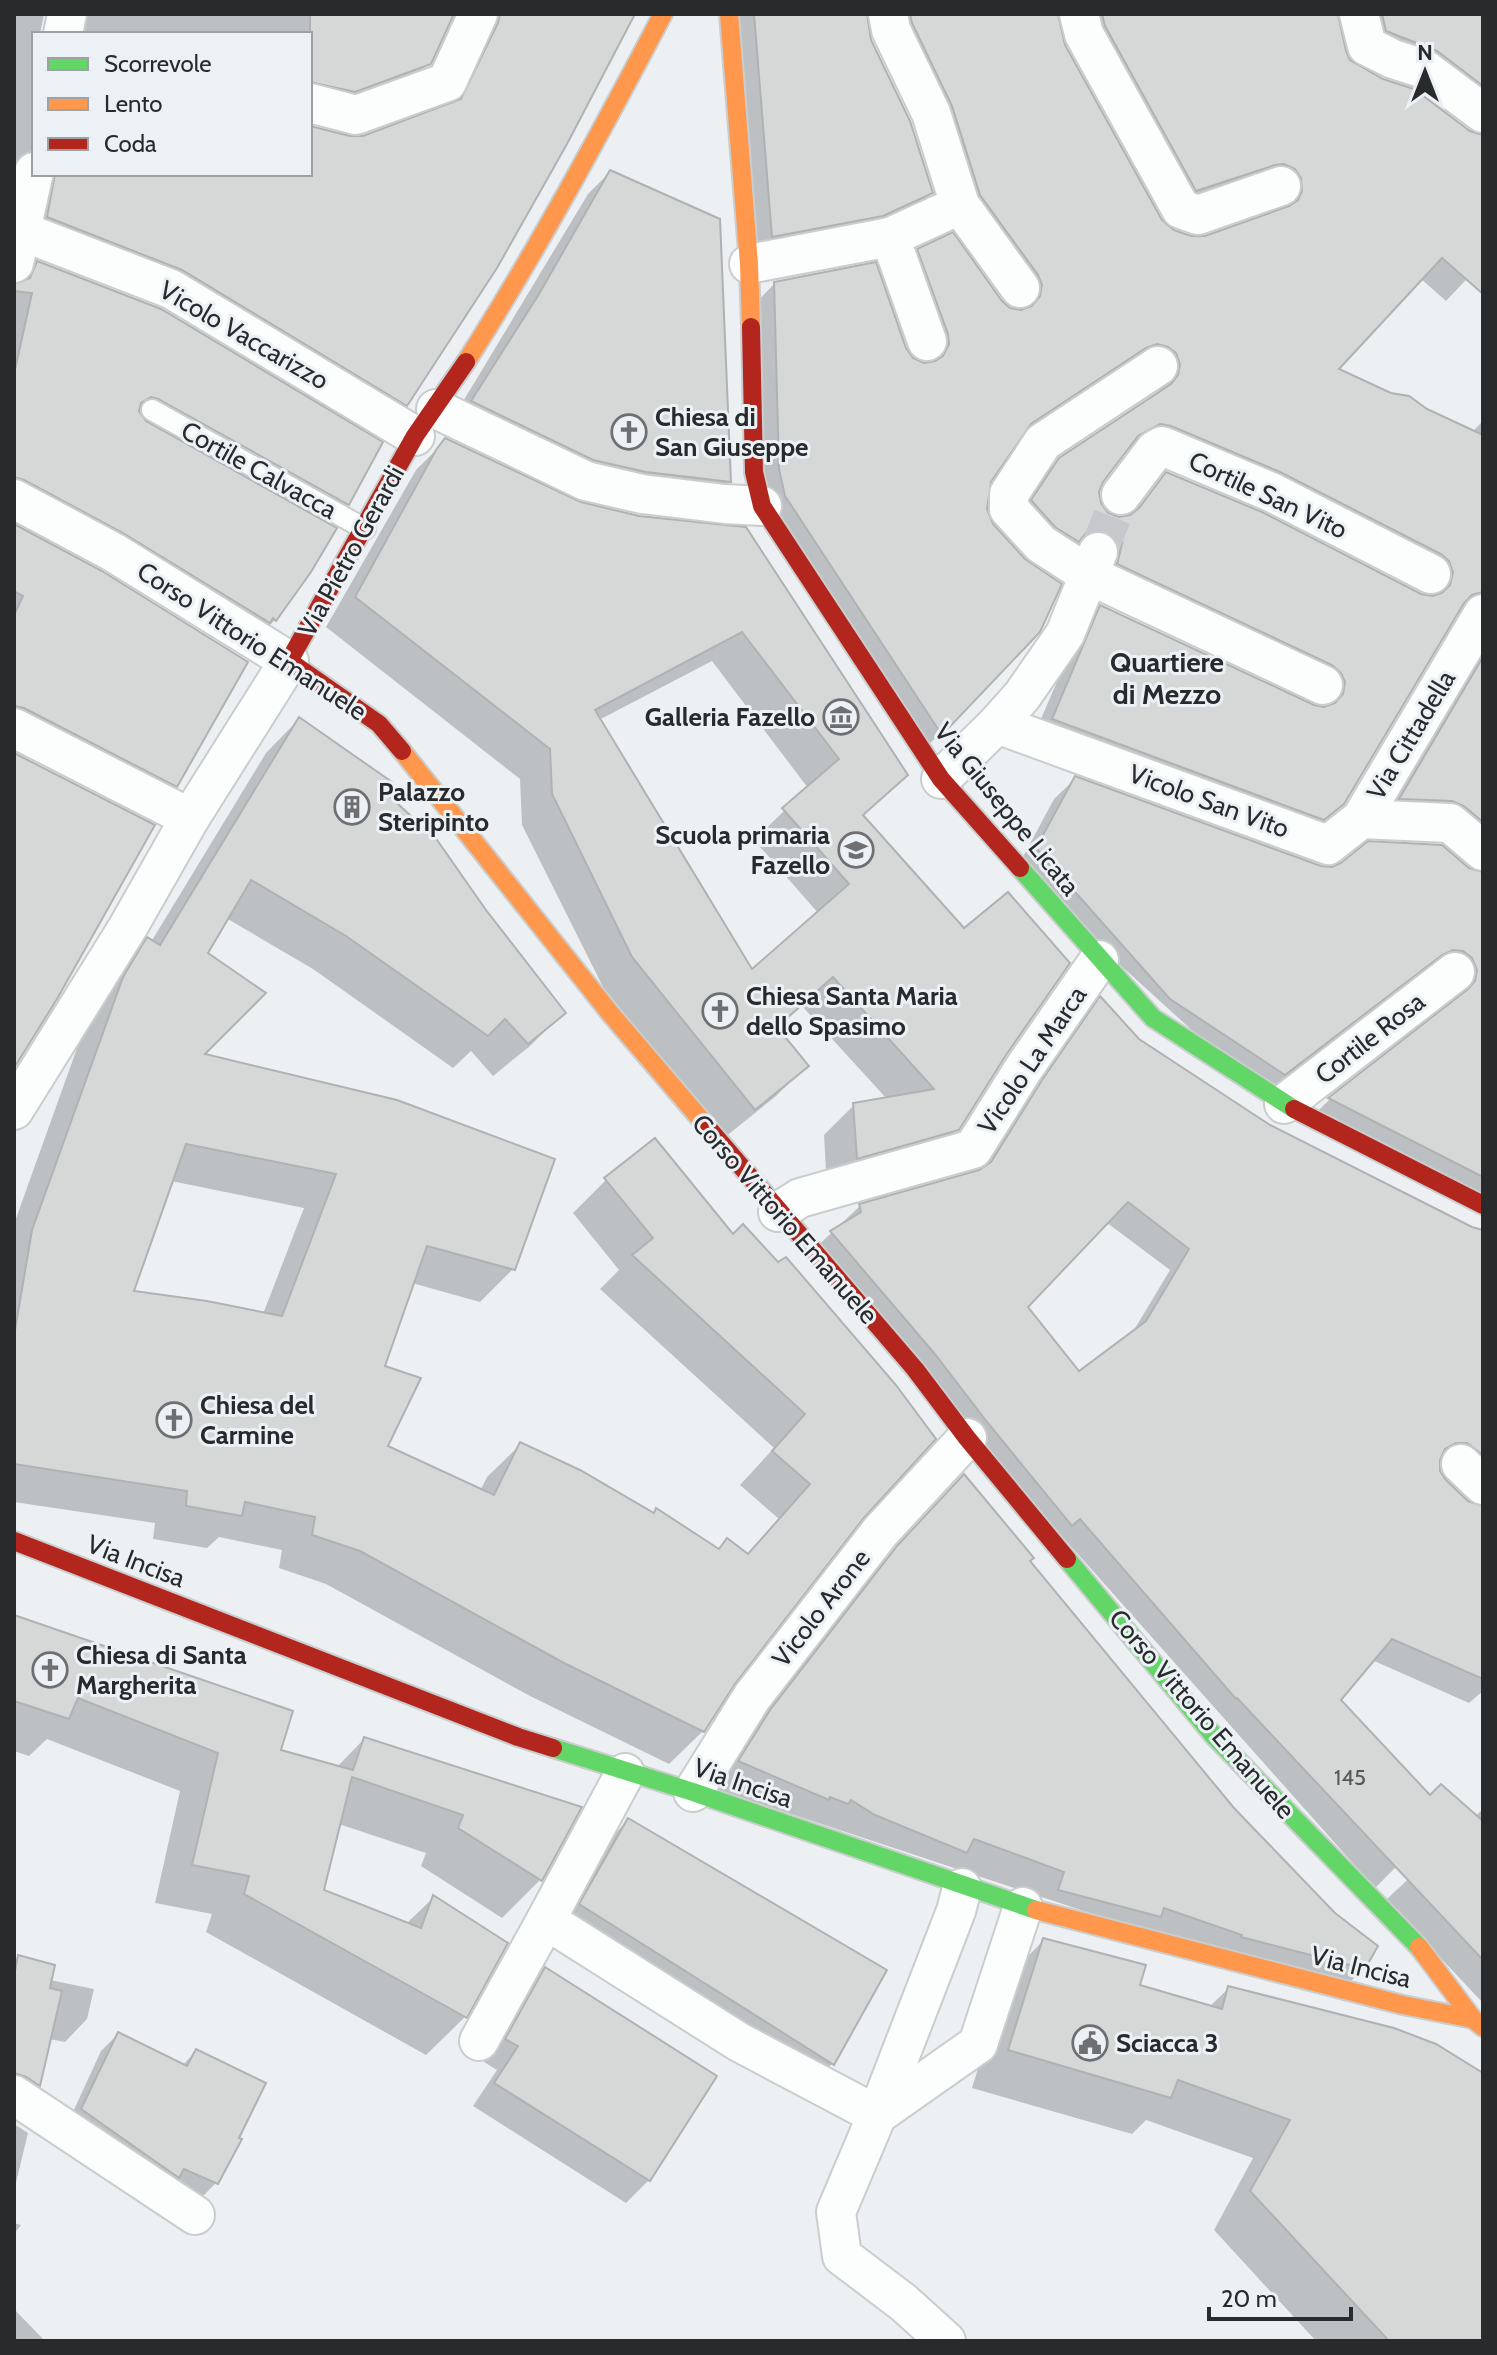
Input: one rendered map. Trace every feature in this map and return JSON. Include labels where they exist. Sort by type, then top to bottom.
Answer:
[{"type":"street","points":[[312,104],[356,115],[447,82],[478,14]]},
{"type":"street","name":"Via Pietro Gerardi","points":[[14,1110],[128,927],[190,818],[289,661],[425,423],[518,281],[589,156],[663,14]]},
{"type":"street","name":"Via Giuseppe Licata","points":[[729,14],[749,264],[754,472],[762,506],[941,779],[1153,1018],[1284,1104],[1483,1205]]},
{"type":"street","points":[[888,14],[891,30],[931,113],[960,205],[1020,288]]},
{"type":"street","points":[[1079,14],[1084,34],[1181,209],[1198,215],[1281,186]]},
{"type":"street","points":[[1359,14],[1367,46],[1424,69],[1483,113]]},
{"type":"street","points":[[18,247],[33,176]]},
{"type":"street","points":[[749,264],[890,237],[960,205]]},
{"type":"street","points":[[890,237],[927,341]]},
{"type":"street","name":"Vicolo Vaccarizzo","points":[[18,247],[171,289],[425,423],[586,481],[642,494],[762,506]]},
{"type":"street","points":[[1158,366],[1043,442],[1009,494],[1009,509],[1041,544],[1093,564],[1323,685]]},
{"type":"street","name":"Cortile San Vito","points":[[1121,495],[1155,450],[1162,446],[1271,492],[1431,574]]},
{"type":"street","name":"Corso Vittorio Emanuele","points":[[14,499],[113,552],[289,661],[379,724],[610,1013],[915,1369],[967,1438],[1214,1736],[1429,1958],[1478,2023]]},
{"type":"street","points":[[941,779],[1022,696],[1065,634],[1093,564]]},
{"type":"street","name":"Via Cittadella","points":[[1328,845],[1361,819],[1483,614]]},
{"type":"street","name":"Vicolo San Vito","points":[[997,724],[1328,845]]},
{"type":"street","points":[[14,728],[190,818]]},
{"type":"street","points":[[1361,819],[1450,823],[1483,851]]},
{"type":"street","name":"Vicolo La Marca","points":[[778,1212],[800,1198],[973,1149],[1024,1068],[1099,960]]},
{"type":"street","name":"Cortile Rosa","points":[[1284,1104],[1455,972]]},
{"type":"street","name":"Vicolo Arone","points":[[693,1792],[752,1697],[880,1532],[967,1438]]},
{"type":"street","name":"Via Incisa","points":[[14,1541],[518,1737],[693,1792],[962,1888],[1023,1907],[1478,2023]]},
{"type":"street","points":[[479,2041],[625,1773]]},
{"type":"street","points":[[946,2341],[904,2303],[842,2256],[836,2212],[877,2115],[956,1911],[962,1888]]},
{"type":"street","points":[[877,2115],[978,2044],[1023,1907]]},
{"type":"street","points":[[546,1920],[739,2042],[877,2115]]},
{"type":"street","points":[[14,2095],[195,2215]]},
{"type":"lane","name":"Cortile Calvacca","points":[[152,410],[365,529]]},
{"type":"building","points":[[310,14],[454,14],[431,64],[355,92],[312,82]]},
{"type":"building","points":[[500,14],[635,14],[497,268],[407,406],[182,270],[47,217],[55,176],[312,176],[312,126],[363,136],[461,99]]},
{"type":"building","points":[[754,14],[867,14],[871,40],[910,121],[933,193],[883,216],[772,237]]},
{"type":"building","points":[[910,14],[1058,14],[1065,45],[1162,220],[1174,230],[1191,236],[1205,236],[1289,206],[1298,200],[1302,191],[1301,178],[1295,169],[1284,164],[1275,165],[1196,191],[1105,26],[1102,14],[1338,14],[1350,60],[1383,79],[1414,89],[1470,131],[1483,135],[1483,294],[1442,258],[1339,369],[1391,393],[1409,396],[1427,409],[1483,435],[1483,592],[1472,595],[1464,603],[1344,804],[1324,820],[1052,719],[1100,605],[1314,705],[1324,707],[1335,703],[1343,694],[1345,682],[1332,665],[1117,564],[1122,544],[1119,547],[1115,538],[1107,532],[1094,530],[1085,534],[1079,542],[1055,527],[1031,500],[1059,458],[1171,384],[1178,375],[1180,364],[1176,353],[1168,347],[1157,344],[1146,348],[1031,424],[991,482],[987,509],[993,524],[1025,559],[1062,584],[1040,632],[942,735],[785,496],[779,469],[774,282],[876,262],[906,348],[913,358],[924,363],[943,356],[949,344],[917,249],[953,232],[1010,308],[1021,310],[1032,306],[1040,296],[1042,285],[1038,275],[980,195],[952,106]],"holes":[[[1160,424],[1280,472],[1441,554],[1449,561],[1453,572],[1450,585],[1433,596],[1421,594],[1262,512],[1166,472],[1139,508],[1130,515],[1119,517],[1108,513],[1101,503],[1099,492],[1103,482],[1138,436]]]},
{"type":"building","points":[[1382,14],[1483,14],[1483,86],[1437,51],[1386,31]]},
{"type":"building","points":[[610,170],[720,219],[731,482],[646,472],[593,460],[471,401],[539,294]]},
{"type":"building","points":[[37,261],[161,309],[383,442],[349,505],[158,399],[151,397],[141,403],[139,411],[146,421],[337,528],[276,621],[273,618],[270,623],[123,533],[14,477],[14,374],[32,293],[14,291],[14,284],[30,278]]},
{"type":"building","points":[[445,438],[581,502],[639,516],[746,527],[908,775],[863,815],[964,928],[1008,892],[1070,963],[959,1130],[857,1159],[853,1103],[934,1089],[833,977],[777,1027],[809,1066],[755,1110],[632,957],[552,794],[550,749],[355,597]],"holes":[[[742,632],[839,759],[782,808],[849,884],[752,969],[595,710]]]},
{"type":"building","points":[[14,524],[102,571],[248,662],[177,787],[24,708],[14,706],[14,615],[23,596],[14,591]]},
{"type":"building","points":[[1483,657],[1483,822],[1464,806],[1452,801],[1399,799]]},
{"type":"building","points":[[299,717],[392,782],[385,792],[437,840],[486,910],[566,1013],[528,1044],[505,1019],[488,1036],[346,936],[251,880],[208,953],[266,993],[205,1054],[397,1100],[555,1159],[515,1270],[427,1246],[385,1366],[421,1378],[388,1446],[494,1495],[520,1442],[580,1470],[654,1513],[656,1508],[719,1549],[727,1538],[748,1554],[810,1484],[772,1451],[805,1414],[632,1255],[653,1238],[604,1178],[655,1138],[733,1234],[743,1224],[778,1262],[786,1257],[896,1385],[936,1439],[863,1519],[735,1684],[704,1732],[564,1663],[360,1551],[312,1535],[315,1517],[245,1502],[242,1516],[186,1506],[187,1491],[14,1464],[14,1336],[32,1230],[123,977],[147,937],[160,945]],"holes":[[[186,1144],[336,1174],[282,1316],[134,1291]]]},
{"type":"building","points":[[14,753],[155,825],[57,999],[14,1068]]},
{"type":"building","points":[[1075,776],[1321,866],[1332,867],[1341,863],[1368,841],[1442,845],[1469,868],[1483,872],[1483,1177],[1328,1098],[1468,989],[1475,981],[1477,970],[1472,958],[1463,951],[1453,950],[1442,955],[1285,1075],[1170,999],[1036,848]]},
{"type":"building","points":[[1100,996],[1139,1039],[1270,1125],[1483,1230],[1483,1455],[1467,1443],[1456,1443],[1445,1449],[1440,1460],[1440,1471],[1468,1501],[1483,1506],[1483,1679],[1392,1639],[1341,1700],[1430,1795],[1441,1784],[1483,1821],[1483,1960],[1236,1699],[1080,1519],[1072,1526],[934,1353],[830,1231],[861,1212],[859,1204],[979,1170],[991,1162]],"holes":[[[1128,1202],[1189,1249],[1146,1321],[1079,1371],[1028,1307]]]},
{"type":"building","points":[[964,1474],[1034,1558],[1030,1561],[1234,1808],[1335,1913],[1378,1946],[1365,1969],[1241,1937],[1164,1908],[1161,1917],[1058,1890],[1064,1872],[974,1839],[967,1853],[875,1815],[851,1800],[848,1804],[830,1797],[829,1800],[738,1761],[770,1710],[897,1546]]},
{"type":"building","points":[[14,1615],[293,1711],[281,1750],[353,1770],[364,1737],[582,1807],[542,1881],[458,1828],[463,1815],[352,1777],[324,1890],[421,1928],[433,1895],[508,1943],[467,2018],[244,1894],[249,1876],[192,1865],[218,1753],[78,1698],[69,1719],[14,1701]]},
{"type":"building","points":[[628,1818],[887,1970],[834,2065],[579,1904]]},
{"type":"building","points":[[1043,1938],[1146,1965],[1140,1985],[1222,2009],[1228,1986],[1394,2028],[1436,2044],[1483,2073],[1483,2341],[1389,2341],[1250,2191],[1290,2120],[1178,2080],[1171,2098],[1008,2050]]},
{"type":"building","points":[[18,1955],[55,1965],[50,1988],[62,1991],[40,2086],[14,2073],[14,1976]]},
{"type":"building","points":[[545,1967],[717,2076],[650,2181],[494,2083],[518,2046],[505,2039]]},
{"type":"building","points":[[118,2032],[187,2066],[196,2049],[266,2083],[218,2184],[184,2169],[179,2178],[81,2109]]},
{"type":"tunnel","points":[[1098,552],[1121,495]]},
{"type":"traffic: fast","points":[[1020,868],[1153,1018],[1294,1109]]},
{"type":"traffic: fast","points":[[1067,1559],[1214,1736],[1419,1947]]},
{"type":"traffic: fast","points":[[553,1748],[693,1792],[1036,1910]]},
{"type":"traffic: slow","points":[[466,362],[568,190],[663,14]]},
{"type":"traffic: slow","points":[[729,14],[749,264],[751,327]]},
{"type":"traffic: slow","points":[[402,751],[610,1013],[709,1129]]},
{"type":"traffic: slow","points":[[1036,1910],[1403,2005],[1473,2019]]},
{"type":"traffic: slow","points":[[1419,1947],[1473,2019],[1483,2027]]},
{"type":"traffic: jam","points":[[751,327],[754,472],[762,506],[941,779],[1020,868]]},
{"type":"traffic: jam","points":[[402,751],[379,724],[289,661],[415,436],[466,362]]},
{"type":"traffic: jam","points":[[1294,1109],[1483,1205]]},
{"type":"traffic: jam","points":[[709,1129],[915,1369],[967,1438],[1067,1559]]},
{"type":"traffic: jam","points":[[14,1541],[553,1748]]},
{"type":"place","name":"Chiesa di San Giuseppe","points":[[629,432]]},
{"type":"place","name":"Galleria Fazello","points":[[841,717]]},
{"type":"place","name":"Palazzo Steripinto","points":[[352,807]]},
{"type":"place","name":"Scuola primaria Fazello","points":[[856,850]]},
{"type":"place","name":"Chiesa Santa Maria dello Spasimo","points":[[720,1011]]},
{"type":"place","name":"Chiesa del Carmine","points":[[174,1420]]},
{"type":"place","name":"Chiesa di Santa Margherita","points":[[50,1670]]},
{"type":"place","name":"Sciacca 3","points":[[1090,2043]]},
{"type":"district","name":"Quartiere di Mezzo","points":[[1167,678]]}]
